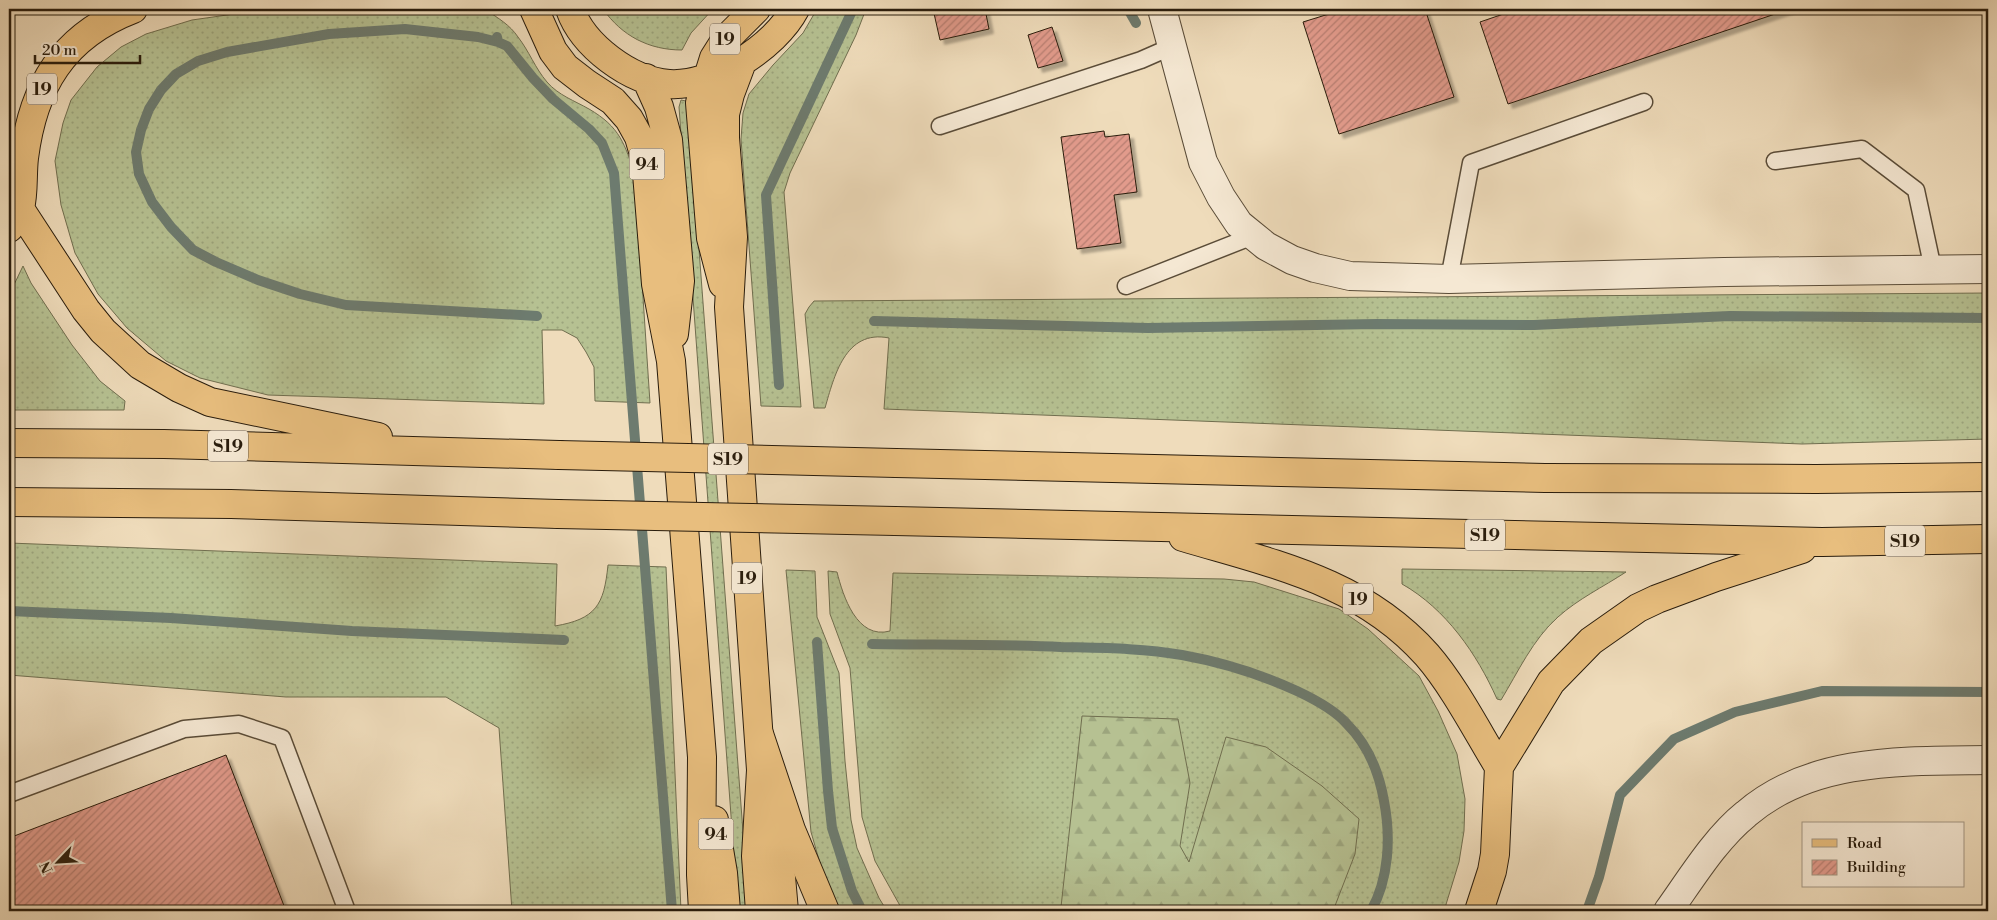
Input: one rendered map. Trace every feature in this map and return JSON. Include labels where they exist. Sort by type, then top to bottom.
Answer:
[{"type":"main road","name":"19","points":[[14,219],[26,141],[33,110],[44,84],[74,44],[105,23],[132,9]]},
{"type":"main road","name":"94","points":[[534,9],[553,51],[566,67],[613,101],[629,119],[639,137],[646,161],[656,284],[671,361],[702,757],[701,875],[703,911]]},
{"type":"main road","name":"19","points":[[729,307],[711,238],[700,103],[706,78],[714,58],[726,38],[756,9]]},
{"type":"main road","name":"19","points":[[795,9],[781,29],[766,44],[742,62],[730,94],[726,114],[725,138],[733,237],[729,307],[759,734],[791,830],[825,911]]},
{"type":"main road","points":[[564,10],[584,35],[601,52],[622,68],[646,78],[668,84],[682,84],[706,78],[742,62]]},
{"type":"main road","name":"94","points":[[646,78],[659,107],[668,140],[680,281],[671,361]]},
{"type":"main road","points":[[14,219],[103,331],[140,365],[157,376],[210,402],[448,452]]},
{"type":"main road","name":"S19","points":[[9,443],[164,444],[1545,478],[1816,479],[1988,477]]},
{"type":"main road","name":"S19","points":[[9,502],[232,504],[558,514],[1822,542],[1988,539]]},
{"type":"main road","name":"19","points":[[1148,527],[1301,573],[1351,594],[1381,613],[1427,655],[1444,677],[1499,767]]},
{"type":"main road","points":[[1479,911],[1492,871],[1499,767],[1552,682],[1591,641],[1621,618],[1657,599],[1716,577],[1822,542]]},
{"type":"main road","name":"94","points":[[759,734],[761,770],[756,856],[760,911]]},
{"type":"main road","name":"94","points":[[702,757],[723,874],[726,911]]},
{"type":"main road","name":"94","points":[[761,770],[780,854],[784,911]]},
{"type":"street","points":[[1162,9],[1203,162],[1221,197],[1239,224],[1266,246],[1292,260],[1315,268],[1350,276],[1449,279],[1988,269]]},
{"type":"street","points":[[1668,911],[1713,849],[1745,814],[1771,796],[1792,785],[1824,773],[1878,764],[1988,760]]},
{"type":"lane","points":[[940,126],[1141,60],[1173,46]]},
{"type":"lane","points":[[1449,279],[1471,163],[1644,102]]},
{"type":"lane","points":[[1775,161],[1862,149],[1916,190],[1933,269]]},
{"type":"lane","points":[[1126,286],[1254,236]]},
{"type":"lane","points":[[9,794],[184,729],[239,724],[282,738],[347,911]]},
{"type":"green space","points":[[269,9],[486,10],[504,22],[515,33],[551,87],[589,109],[615,130],[624,145],[635,176],[650,403],[595,401],[594,367],[577,338],[562,330],[542,330],[544,404],[268,395],[200,378],[166,361],[127,328],[98,294],[75,253],[61,205],[55,161],[63,123],[71,100],[97,67],[121,47],[146,34],[192,20]]},
{"type":"green space","points":[[603,9],[713,9],[691,33],[682,50],[658,47],[637,40],[610,19]]},
{"type":"green space","points":[[817,9],[866,9],[856,35],[790,173],[784,192],[801,407],[761,406],[741,139],[743,113],[749,94],[803,33]]},
{"type":"green space","points":[[681,100],[686,101],[689,117],[749,911],[738,911],[679,107]]},
{"type":"green space","points":[[23,266],[31,283],[72,345],[100,381],[125,401],[124,410],[9,410],[9,295]]},
{"type":"green space","points":[[1988,293],[1988,439],[1802,444],[884,409],[889,338],[874,337],[862,341],[852,348],[838,370],[825,408],[814,408],[805,314],[814,301]]},
{"type":"green space","points":[[9,543],[557,564],[555,626],[580,619],[595,608],[604,590],[608,565],[666,567],[681,911],[512,911],[499,728],[446,697],[286,697],[9,675]]},
{"type":"green space","points":[[1402,569],[1626,572],[1574,604],[1549,626],[1526,656],[1501,700],[1497,699],[1470,649],[1458,634],[1433,606],[1402,584]]},
{"type":"green space","points":[[786,570],[815,571],[817,617],[839,673],[851,820],[857,848],[879,898],[887,911],[839,911],[826,884],[811,832]]},
{"type":"green space","points":[[828,571],[837,572],[843,593],[853,614],[860,623],[878,632],[890,631],[893,573],[1224,579],[1254,582],[1339,609],[1368,629],[1419,676],[1438,711],[1457,754],[1465,799],[1464,831],[1459,862],[1444,911],[903,911],[875,861],[862,817],[850,668],[830,614]]},
{"type":"green space","points":[[1082,716],[1178,719],[1190,783],[1180,846],[1189,862],[1226,737],[1266,747],[1322,786],[1359,819],[1355,854],[1333,911],[1100,911],[1061,907]]},
{"type":"building","points":[[933,9],[985,9],[989,29],[940,40]]},
{"type":"building","points":[[1345,9],[1425,9],[1454,97],[1339,134],[1303,22]]},
{"type":"building","points":[[1518,9],[1790,9],[1508,104],[1480,22]]},
{"type":"building","points":[[1052,27],[1063,61],[1038,68],[1028,35]]},
{"type":"building","points":[[1104,131],[1105,137],[1129,134],[1137,192],[1114,195],[1121,243],[1077,249],[1061,137]]},
{"type":"building","points":[[226,755],[286,911],[9,911],[9,838]]},
{"type":"waterway","points":[[779,385],[766,195],[853,9]]},
{"type":"waterway","points":[[1128,9],[1136,23]]},
{"type":"waterway","points":[[497,37],[498,42],[478,37],[405,29],[329,34],[227,52],[198,61],[176,74],[161,90],[149,109],[141,130],[136,152],[139,174],[152,202],[171,227],[193,250],[258,280],[300,294],[346,305],[537,316]]},
{"type":"waterway","points":[[498,42],[507,46],[553,99],[589,129],[602,143],[614,173],[672,911]]},
{"type":"waterway","points":[[874,321],[1148,328],[1377,324],[1534,325],[1730,316],[1988,318]]},
{"type":"waterway","points":[[9,611],[171,618],[352,631],[564,640]]},
{"type":"waterway","points":[[817,642],[832,828],[852,891],[862,911]]},
{"type":"waterway","points":[[872,644],[1037,646],[1122,649],[1167,653],[1197,658],[1240,669],[1269,679],[1324,705],[1337,714],[1361,741],[1376,769],[1382,790],[1386,815],[1387,858],[1382,885],[1371,911]]},
{"type":"waterway","points":[[1587,911],[1599,877],[1620,795],[1674,739],[1735,712],[1822,691],[1988,692]]}]
